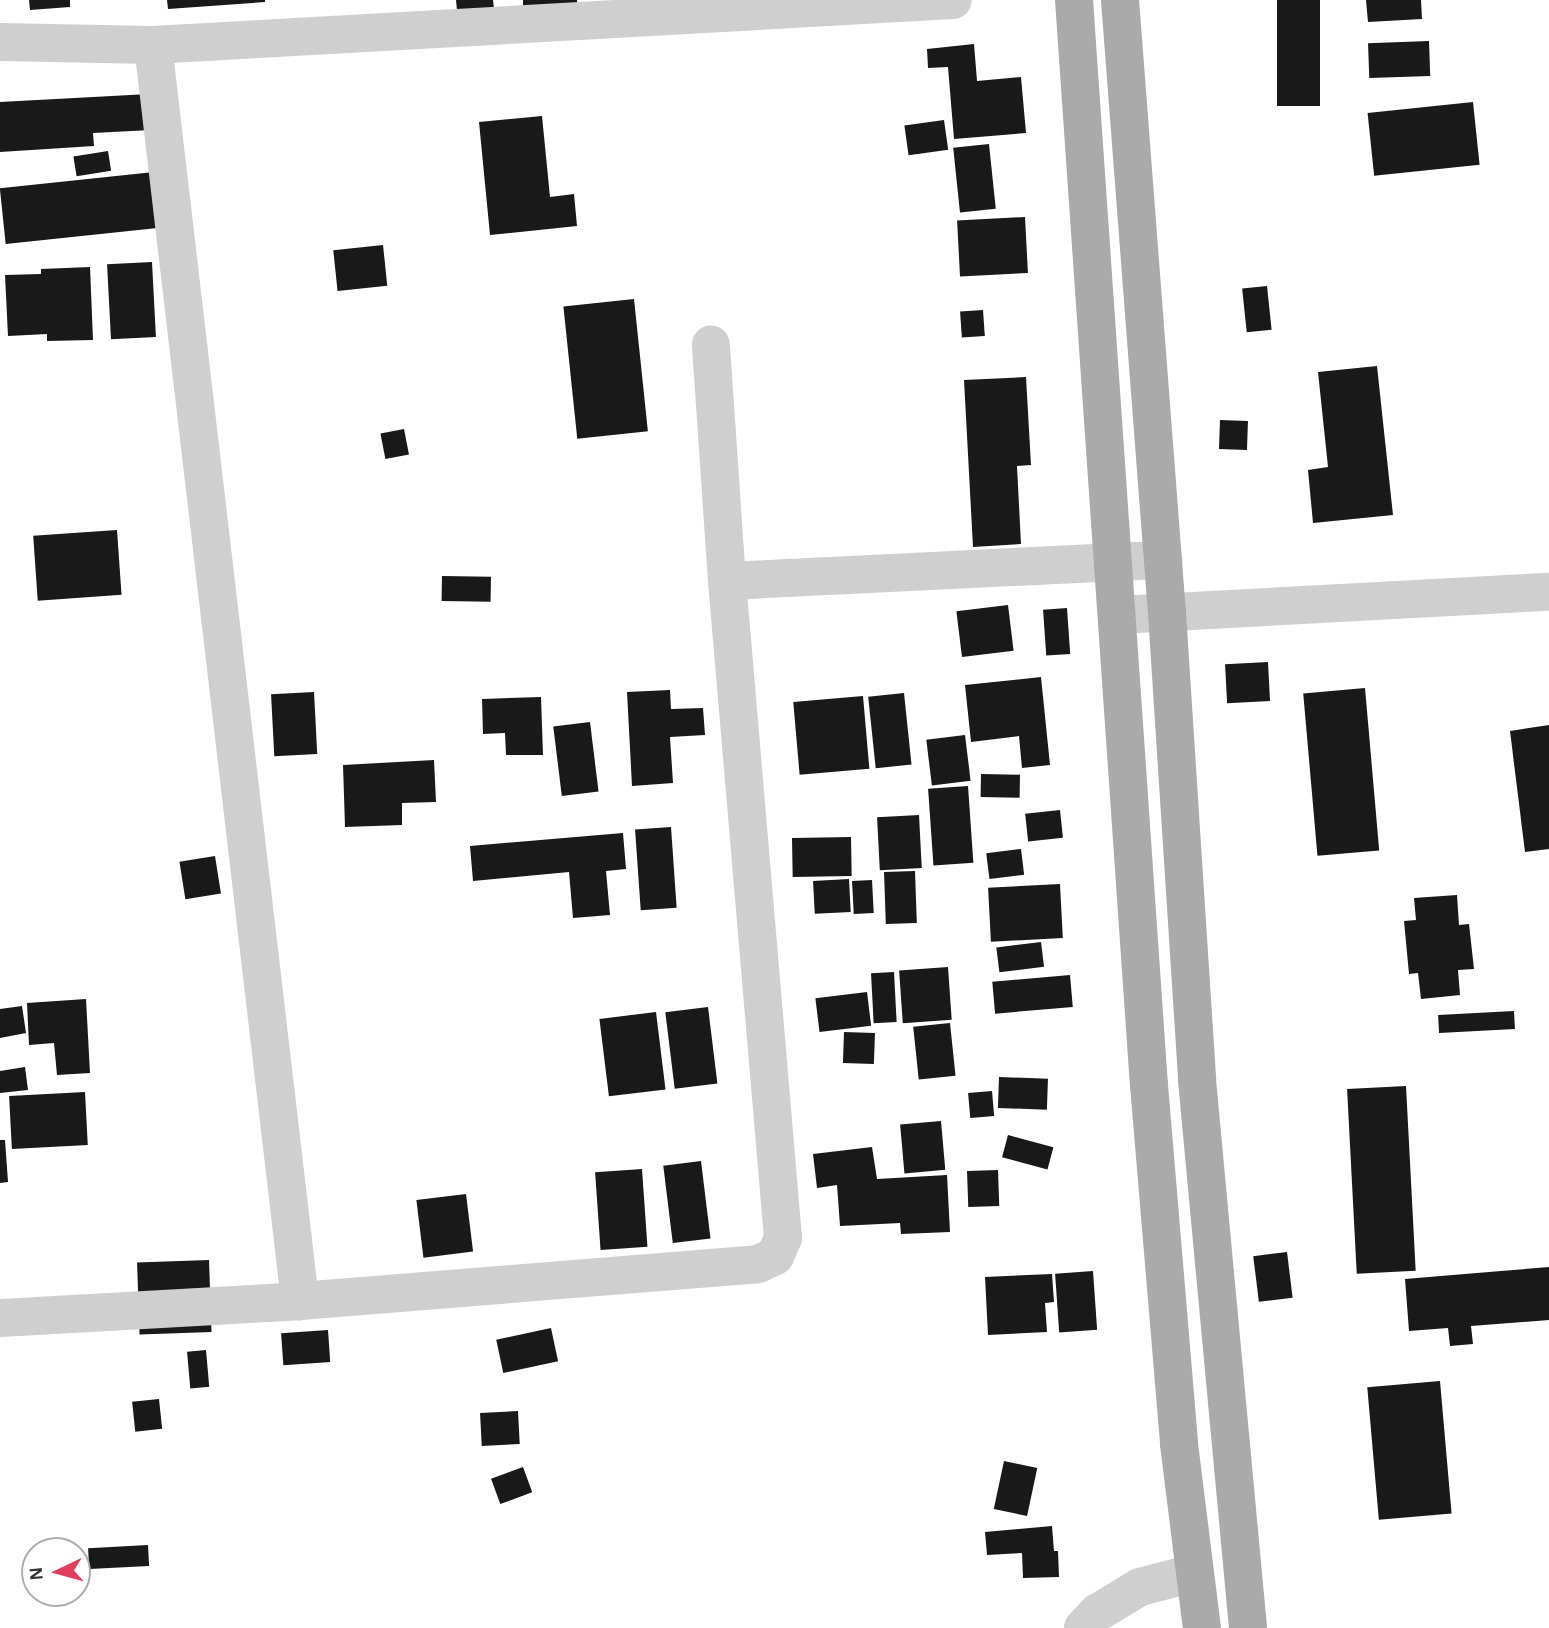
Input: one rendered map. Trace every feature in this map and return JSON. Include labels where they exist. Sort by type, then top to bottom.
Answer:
[{"type":"main road","points":[[1074,0],[1115,562],[1149,1085],[1179,1444],[1202,1628]]},
{"type":"main road","points":[[1121,0],[1167,613],[1197,1080],[1248,1628]]},
{"type":"street","points":[[0,42],[153,45],[953,0]]},
{"type":"street","points":[[153,45],[300,1301]]},
{"type":"street","points":[[0,1318],[300,1301],[758,1264],[775,1256],[783,1238],[727,582],[712,345]]},
{"type":"street","points":[[727,582],[1163,560]]},
{"type":"street","points":[[1118,615],[1549,592]]},
{"type":"street","points":[[1083,1628],[1097,1613],[1140,1587],[1195,1573]]},
{"type":"building","points":[[29,0],[70,0],[70,7],[30,10]]},
{"type":"building","points":[[167,0],[265,0],[265,2],[168,9]]},
{"type":"building","points":[[456,0],[493,0],[495,18],[458,21]]},
{"type":"building","points":[[523,0],[577,0],[578,12],[523,15]]},
{"type":"building","points":[[1277,0],[1320,0],[1320,106],[1277,106]]},
{"type":"building","points":[[1366,0],[1421,0],[1422,19],[1368,22]]},
{"type":"building","points":[[1429,41],[1430,76],[1369,78],[1368,43]]},
{"type":"building","points":[[974,44],[977,81],[1021,77],[1026,133],[954,139],[948,67],[928,68],[927,49]]},
{"type":"building","points":[[149,94],[151,130],[93,133],[94,146],[0,152],[0,102]]},
{"type":"building","points":[[1473,102],[1480,165],[1374,176],[1368,113]]},
{"type":"building","points":[[542,116],[550,197],[574,194],[577,226],[490,235],[479,122]]},
{"type":"building","points":[[944,120],[948,150],[909,155],[904,126]]},
{"type":"building","points":[[989,144],[996,209],[960,212],[953,148]]},
{"type":"building","points":[[108,151],[111,171],[77,176],[73,156]]},
{"type":"building","points":[[154,172],[160,228],[6,244],[0,188]]},
{"type":"building","points":[[1025,217],[1028,273],[960,276],[957,221]]},
{"type":"building","points":[[383,245],[387,286],[338,291],[333,250]]},
{"type":"building","points":[[152,262],[156,337],[111,339],[107,264]]},
{"type":"building","points":[[90,267],[93,340],[47,341],[47,334],[8,336],[5,275],[41,274],[41,269]]},
{"type":"building","points":[[1267,286],[1272,330],[1247,332],[1242,289]]},
{"type":"building","points":[[634,299],[648,431],[577,439],[563,306]]},
{"type":"building","points":[[983,310],[985,336],[962,338],[960,312]]},
{"type":"building","points":[[1377,366],[1393,515],[1313,523],[1308,470],[1328,467],[1318,372]]},
{"type":"building","points":[[1026,377],[1031,465],[1017,466],[1021,544],[973,547],[964,380]]},
{"type":"building","points":[[1220,420],[1248,421],[1247,450],[1219,449]]},
{"type":"building","points":[[404,429],[409,455],[385,459],[380,434]]},
{"type":"building","points":[[117,530],[122,595],[38,601],[33,536]]},
{"type":"building","points":[[442,576],[491,577],[491,602],[442,601]]},
{"type":"building","points":[[1008,605],[1014,651],[962,657],[956,611]]},
{"type":"building","points":[[1067,608],[1070,654],[1046,656],[1043,610]]},
{"type":"building","points":[[1268,662],[1270,701],[1227,703],[1225,664]]},
{"type":"building","points":[[1041,677],[1050,765],[1022,768],[1019,736],[971,742],[965,685]]},
{"type":"building","points":[[1365,688],[1379,850],[1317,856],[1303,693]]},
{"type":"building","points":[[670,690],[671,709],[703,708],[705,735],[670,737],[673,783],[632,786],[627,692]]},
{"type":"building","points":[[314,692],[317,754],[274,756],[271,694]]},
{"type":"building","points":[[904,693],[912,765],[876,768],[868,697]]},
{"type":"building","points":[[863,696],[869,769],[800,775],[793,702]]},
{"type":"building","points":[[541,697],[543,755],[506,755],[505,733],[483,734],[482,699]]},
{"type":"building","points":[[590,722],[599,791],[562,796],[553,727]]},
{"type":"building","points":[[1549,725],[1549,849],[1525,852],[1510,731]]},
{"type":"building","points":[[965,735],[971,781],[932,785],[926,740]]},
{"type":"building","points":[[434,760],[436,802],[402,803],[402,825],[345,827],[343,765]]},
{"type":"building","points":[[981,774],[1020,775],[1020,798],[981,797]]},
{"type":"building","points":[[968,786],[973,863],[933,866],[928,789]]},
{"type":"building","points":[[1060,810],[1063,838],[1028,842],[1025,814]]},
{"type":"building","points":[[919,815],[922,868],[880,870],[877,817]]},
{"type":"building","points":[[671,827],[677,908],[641,910],[635,830]]},
{"type":"building","points":[[623,833],[626,869],[606,871],[610,915],[573,918],[569,872],[473,881],[470,846]]},
{"type":"building","points":[[851,837],[852,876],[793,877],[792,838]]},
{"type":"building","points":[[1021,849],[1024,875],[989,879],[986,853]]},
{"type":"building","points":[[215,856],[221,894],[185,899],[179,862]]},
{"type":"building","points":[[915,871],[917,923],[886,924],[884,872]]},
{"type":"building","points":[[849,879],[851,912],[815,914],[813,881]]},
{"type":"building","points":[[872,880],[874,913],[854,914],[852,881]]},
{"type":"building","points":[[1060,884],[1063,938],[991,942],[988,888]]},
{"type":"building","points":[[1457,895],[1459,925],[1469,924],[1474,969],[1458,970],[1460,995],[1421,999],[1418,973],[1409,974],[1404,921],[1416,920],[1414,898]]},
{"type":"building","points":[[1041,942],[1044,967],[999,972],[996,947]]},
{"type":"building","points":[[948,967],[952,1020],[903,1023],[899,970]]},
{"type":"building","points":[[894,972],[897,1022],[874,1023],[871,973]]},
{"type":"building","points":[[1070,975],[1073,1007],[995,1014],[992,982]]},
{"type":"building","points":[[867,992],[871,1026],[820,1032],[815,998]]},
{"type":"building","points":[[86,999],[90,1073],[57,1075],[54,1043],[29,1045],[27,1003]]},
{"type":"building","points":[[22,1006],[26,1033],[0,1038],[0,1009]]},
{"type":"building","points":[[708,1007],[717,1083],[675,1089],[665,1012]]},
{"type":"building","points":[[1514,1011],[1515,1029],[1439,1033],[1438,1015]]},
{"type":"building","points":[[656,1012],[666,1089],[609,1096],[599,1019]]},
{"type":"building","points":[[950,1023],[956,1076],[919,1080],[913,1027]]},
{"type":"building","points":[[844,1032],[875,1033],[874,1064],[843,1063]]},
{"type":"building","points":[[25,1067],[28,1090],[0,1093],[0,1071]]},
{"type":"building","points":[[999,1077],[1048,1079],[1047,1110],[998,1108]]},
{"type":"building","points":[[1406,1086],[1416,1271],[1357,1274],[1347,1089]]},
{"type":"building","points":[[992,1091],[994,1116],[970,1118],[968,1093]]},
{"type":"building","points":[[85,1092],[88,1145],[12,1149],[9,1096]]},
{"type":"building","points":[[941,1121],[945,1170],[904,1173],[900,1125]]},
{"type":"building","points":[[1008,1135],[1053,1147],[1047,1169],[1002,1157]]},
{"type":"building","points":[[0,1140],[5,1140],[8,1182],[0,1183]]},
{"type":"building","points":[[872,1147],[877,1179],[947,1175],[950,1232],[901,1234],[900,1223],[840,1226],[837,1185],[817,1188],[813,1154]]},
{"type":"building","points":[[701,1161],[711,1238],[673,1243],[663,1166]]},
{"type":"building","points":[[642,1169],[647,1247],[601,1250],[595,1172]]},
{"type":"building","points":[[998,1170],[999,1206],[968,1207],[967,1171]]},
{"type":"building","points":[[466,1194],[473,1252],[423,1258],[416,1200]]},
{"type":"building","points":[[1287,1252],[1293,1298],[1259,1302],[1253,1256]]},
{"type":"building","points":[[209,1260],[212,1332],[140,1334],[137,1263]]},
{"type":"building","points":[[1549,1267],[1549,1320],[1471,1326],[1473,1344],[1450,1346],[1448,1328],[1409,1331],[1405,1279]]},
{"type":"building","points":[[1093,1271],[1097,1330],[1059,1333],[1055,1274]]},
{"type":"building","points":[[1052,1274],[1054,1302],[1045,1303],[1047,1332],[988,1335],[985,1277]]},
{"type":"building","points":[[551,1328],[558,1361],[503,1373],[496,1340]]},
{"type":"building","points":[[328,1330],[330,1362],[283,1365],[281,1333]]},
{"type":"building","points":[[206,1350],[209,1387],[190,1389],[187,1352]]},
{"type":"building","points":[[1440,1381],[1452,1513],[1379,1520],[1367,1387]]},
{"type":"building","points":[[159,1399],[162,1429],[135,1432],[132,1402]]},
{"type":"building","points":[[518,1411],[520,1444],[482,1446],[480,1413]]},
{"type":"building","points":[[1004,1461],[1037,1468],[1027,1516],[994,1509]]},
{"type":"building","points":[[523,1467],[532,1492],[500,1504],[491,1479]]},
{"type":"building","points":[[1052,1526],[1054,1551],[1058,1551],[1059,1577],[1023,1578],[1022,1553],[987,1555],[985,1532]]},
{"type":"building","points":[[148,1545],[149,1566],[91,1569],[91,1548]]}]
